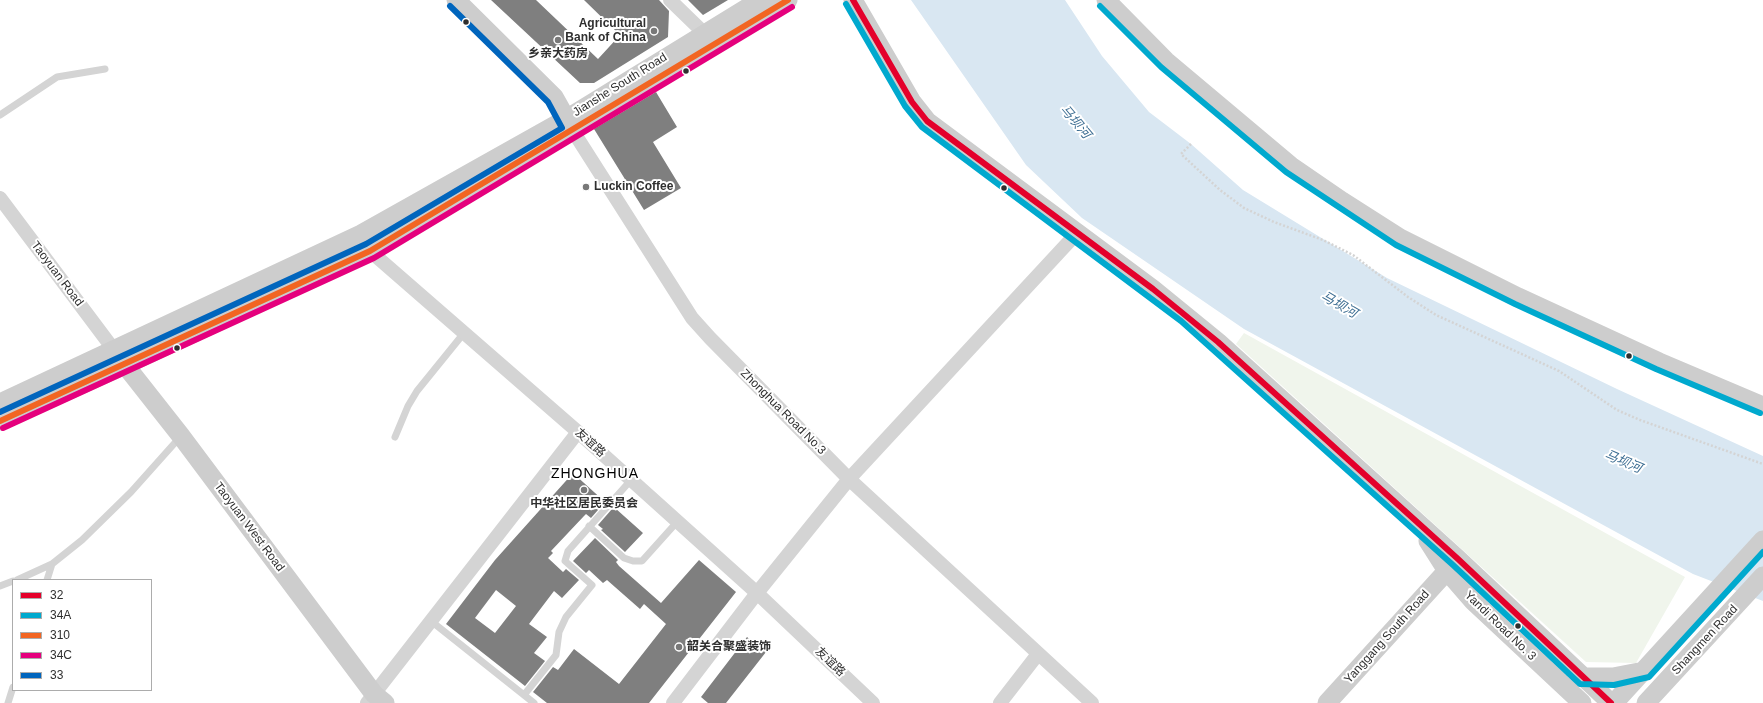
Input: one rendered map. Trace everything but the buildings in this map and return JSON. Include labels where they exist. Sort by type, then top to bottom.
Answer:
[{"type":"main road","name":"Jianshe South Road","points":[[0,421],[126,365],[370,251],[569,125],[704,33],[760,0]]},
{"type":"main road","name":"Jianshe South Road","points":[[0,403],[361,234],[569,125],[788,0]]},
{"type":"main road","name":"Yandi Road No. 3","points":[[853,0],[912,102],[927,121],[1153,289],[1218,342],[1416,521],[1453,565],[1584,677],[1611,703]]},
{"type":"main road","points":[[1106,0],[1166,61],[1280,157],[1342,201],[1393,234],[1518,297],[1659,362],[1763,406]]},
{"type":"main road","points":[[458,1],[554,97],[569,125]]},
{"type":"main road","name":"Taoyuan West Road","points":[[114,350],[181,436],[375,700]]},
{"type":"main road","name":"Shangmen Road","points":[[1614,703],[1763,540]]},
{"type":"main road","name":"Yandi Road No. 3","points":[[1453,565],[1473,601],[1582,703]]},
{"type":"main road","name":"Yanggang South Road","points":[[1327,703],[1453,565]]},
{"type":"main road","name":"Shangmen Road","points":[[1646,703],[1658,695],[1763,576]]},
{"type":"main road","points":[[1584,677],[1614,677],[1644,671]]},
{"type":"street","points":[[670,0],[704,33]]},
{"type":"street","name":"Zhonghua Road No.3","points":[[569,125],[692,318],[849,479],[1092,703]]},
{"type":"street","name":"Taoyuan Road","points":[[0,198],[114,350]]},
{"type":"street","points":[[673,703],[757,594],[849,479],[1076,233]]},
{"type":"street","name":"友谊路","points":[[361,234],[370,251],[578,432],[757,594],[873,703]]},
{"type":"street","points":[[375,700],[431,621],[578,432]]},
{"type":"street","points":[[1000,703],[1038,654]]},
{"type":"lane","points":[[0,115],[57,77],[105,69]]},
{"type":"lane","points":[[395,437],[408,406],[417,391],[464,333]]},
{"type":"lane","points":[[19,579],[52,564],[82,540],[131,492],[181,436]]},
{"type":"lane","points":[[524,695],[556,655],[559,632],[566,617],[592,585],[565,561],[568,551],[631,480]]},
{"type":"lane","points":[[589,526],[624,558],[633,562],[642,561],[677,522]]},
{"type":"lane","points":[[47,579],[52,564]]},
{"type":"lane","points":[[0,586],[12,581]]},
{"type":"lane","points":[[431,621],[534,703]]},
{"type":"lane","points":[[8,703],[12,690]]},
{"type":"path","points":[[1191,144],[1181,154],[1220,190],[1244,208],[1274,222],[1322,240],[1353,255],[1422,306],[1453,324],[1514,349],[1559,371],[1617,410],[1640,420],[1763,464]]},
{"type":"shaded area","points":[[1244,333],[1685,577],[1636,663],[1586,662],[1236,344]]},
{"type":"water","name":"马坝河","points":[[911,0],[1065,0],[1102,56],[1149,112],[1191,144],[1243,190],[1387,278],[1617,389],[1763,456],[1763,601],[1693,574],[1244,329],[1082,218],[1026,165]]},
{"type":"transit line","name":"310","points":[[0,421],[370,251],[788,0]]},
{"type":"transit line","name":"32","points":[[853,0],[912,102],[927,121],[1153,289],[1218,342],[1458,559],[1611,703]]},
{"type":"transit line","name":"34A","points":[[846,4],[905,106],[922,127],[1181,321],[1453,565],[1580,684],[1614,685],[1649,677],[1763,552]]},
{"type":"transit line","name":"33","points":[[0,412],[366,244],[562,128],[548,102],[450,6]]},
{"type":"transit line","name":"34A","points":[[1100,6],[1161,67],[1286,172],[1396,245],[1515,304],[1656,369],[1760,413]]},
{"type":"transit line","name":"34C","points":[[3,428],[374,258],[792,7]]},
{"type":"place","name":"Agricultural Bank of China","points":[[654,31]]},
{"type":"place","name":"乡亲大药房","points":[[558,40]]},
{"type":"place","name":"Luckin Coffee","points":[[586,187]]},
{"type":"place","name":"中华社区居民委员会","points":[[584,490]]},
{"type":"place","name":"韶关合聚盛装饰","points":[[679,647]]},
{"type":"district","name":"ZHONGHUA","points":[[595,474]]}]
